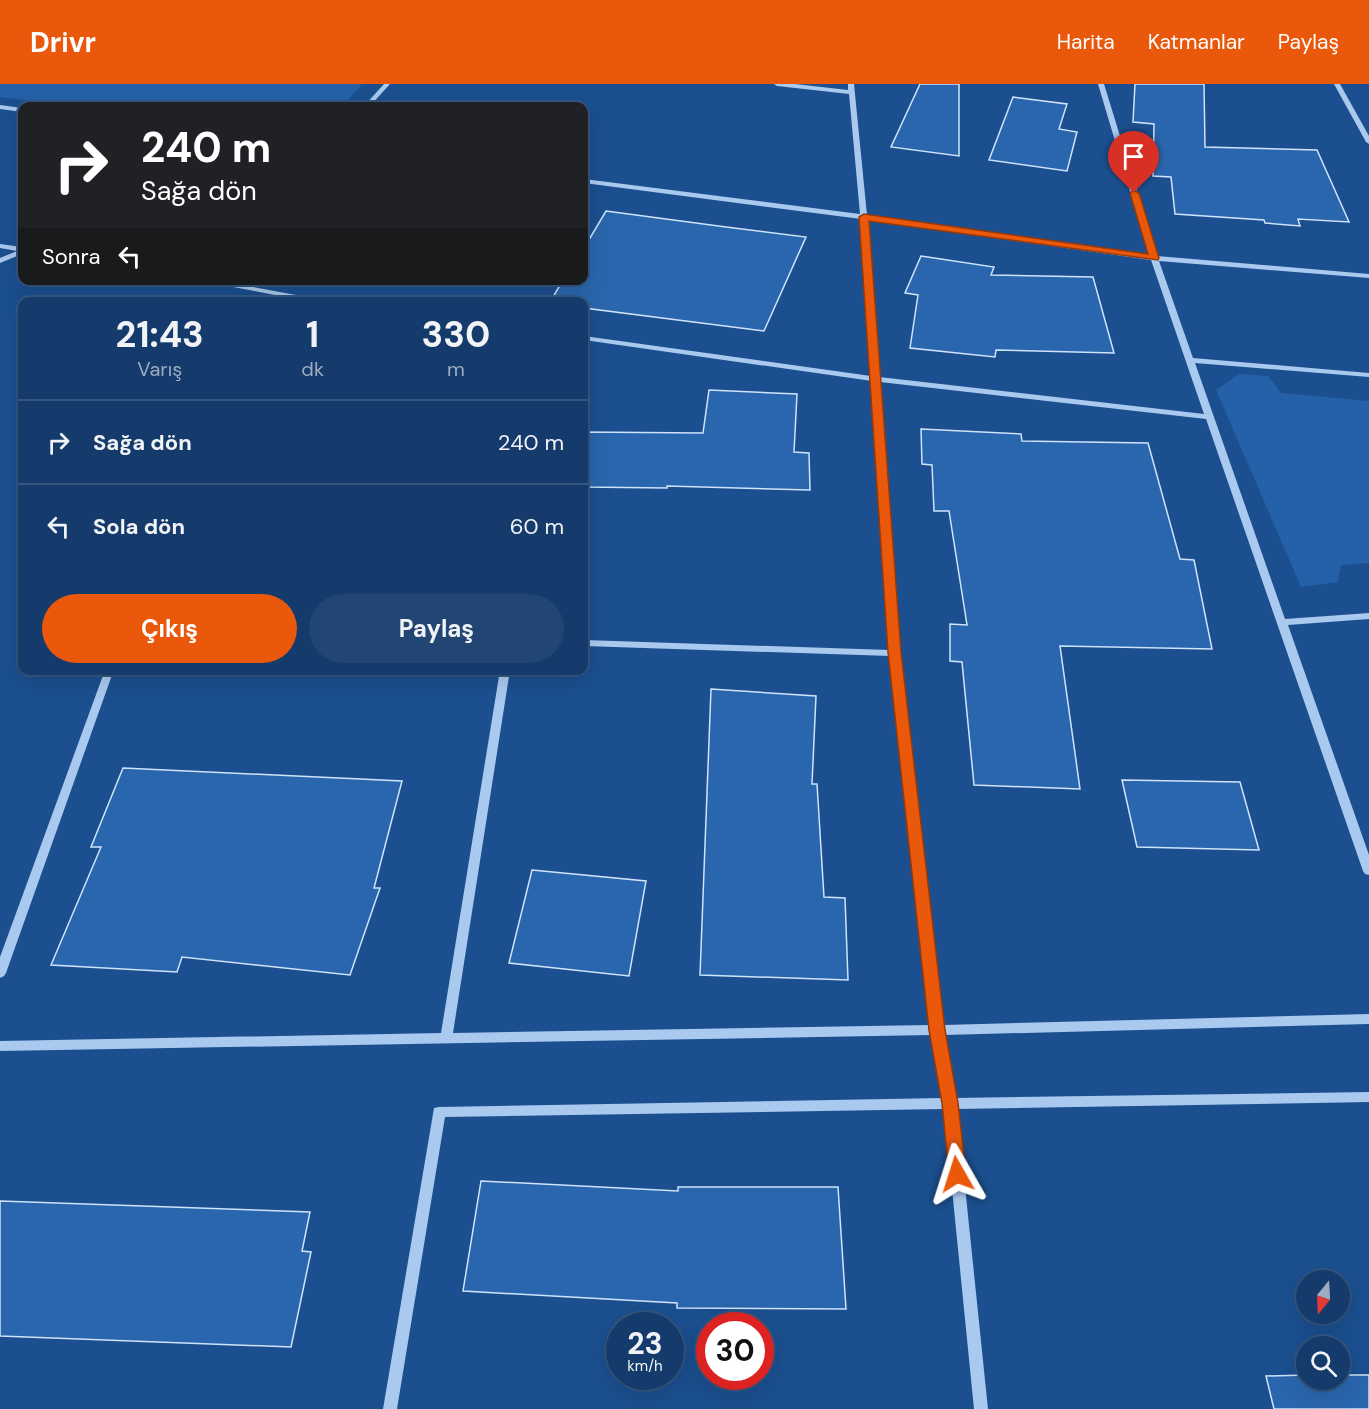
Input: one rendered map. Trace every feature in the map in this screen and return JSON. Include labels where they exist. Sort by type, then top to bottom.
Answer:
[{"type":"street","points":[[371,102],[387,84]]},
{"type":"street","points":[[777,84],[851,93]]},
{"type":"street","points":[[851,84],[864,217],[895,652],[937,1030],[950,1103],[981,1409]]},
{"type":"street","points":[[1101,84],[1154,258],[1369,871]]},
{"type":"street","points":[[1337,84],[1369,142]]},
{"type":"street","points":[[0,107],[18,109]]},
{"type":"street","points":[[588,182],[1154,258],[1369,276]]},
{"type":"street","points":[[0,246],[18,249]]},
{"type":"street","points":[[0,261],[18,252]]},
{"type":"street","points":[[224,285],[296,297]]},
{"type":"street","points":[[255,291],[258,285]]},
{"type":"street","points":[[588,339],[875,379],[1210,417]]},
{"type":"street","points":[[1190,360],[1369,375]]},
{"type":"street","points":[[1282,622],[1369,616]]},
{"type":"street","points":[[588,643],[895,652]]},
{"type":"street","points":[[0,973],[107,675]]},
{"type":"street","points":[[446,1038],[504,675]]},
{"type":"street","points":[[0,1046],[937,1030],[1369,1019]]},
{"type":"street","points":[[390,1409],[439,1112],[1369,1097]]},
{"type":"shaded area","points":[[0,84],[362,84],[346,102],[41,102],[0,97]]},
{"type":"shaded area","points":[[1239,374],[1268,376],[1281,393],[1369,401],[1369,563],[1341,565],[1338,582],[1301,587],[1216,390]]},
{"type":"building","points":[[920,84],[959,84],[959,156],[891,147]]},
{"type":"building","points":[[1135,84],[1204,84],[1205,147],[1317,150],[1349,222],[1298,219],[1300,226],[1265,223],[1264,220],[1175,214],[1171,177],[1153,176],[1154,124],[1133,122]]},
{"type":"building","points":[[1013,97],[1067,104],[1059,129],[1077,132],[1067,171],[989,160]]},
{"type":"building","points":[[606,211],[806,237],[764,331],[588,309],[588,297],[553,297],[560,285],[588,285],[588,241]]},
{"type":"building","points":[[921,256],[994,267],[991,275],[1093,277],[1114,353],[996,350],[995,357],[910,348],[918,295],[905,293]]},
{"type":"building","points":[[709,390],[797,394],[794,452],[809,453],[810,490],[667,486],[667,488],[588,487],[588,432],[703,433]]},
{"type":"building","points":[[921,429],[1021,434],[1022,441],[1148,443],[1180,559],[1194,560],[1212,649],[1060,646],[1080,789],[974,785],[962,662],[950,661],[950,624],[967,625],[949,511],[934,511],[932,465],[922,464]]},
{"type":"building","points":[[711,689],[816,696],[812,784],[817,784],[824,897],[845,898],[848,980],[700,975]]},
{"type":"building","points":[[123,768],[402,781],[374,888],[380,888],[350,975],[182,957],[177,972],[51,965],[101,847],[91,847]]},
{"type":"building","points":[[1122,780],[1240,782],[1259,850],[1137,847]]},
{"type":"building","points":[[532,870],[646,881],[629,976],[509,963]]},
{"type":"building","points":[[481,1181],[678,1191],[678,1187],[838,1187],[846,1309],[677,1308],[677,1303],[463,1291]]},
{"type":"building","points":[[0,1201],[310,1212],[302,1251],[311,1252],[291,1347],[0,1336]]},
{"type":"building","points":[[1296,1375],[1296,1390],[1350,1390],[1350,1375],[1369,1375],[1369,1409],[1274,1409],[1266,1376]]},
{"type":"route","points":[[957,1174],[950,1103],[937,1030],[895,652],[864,217],[1154,258],[1134,193]]}]
